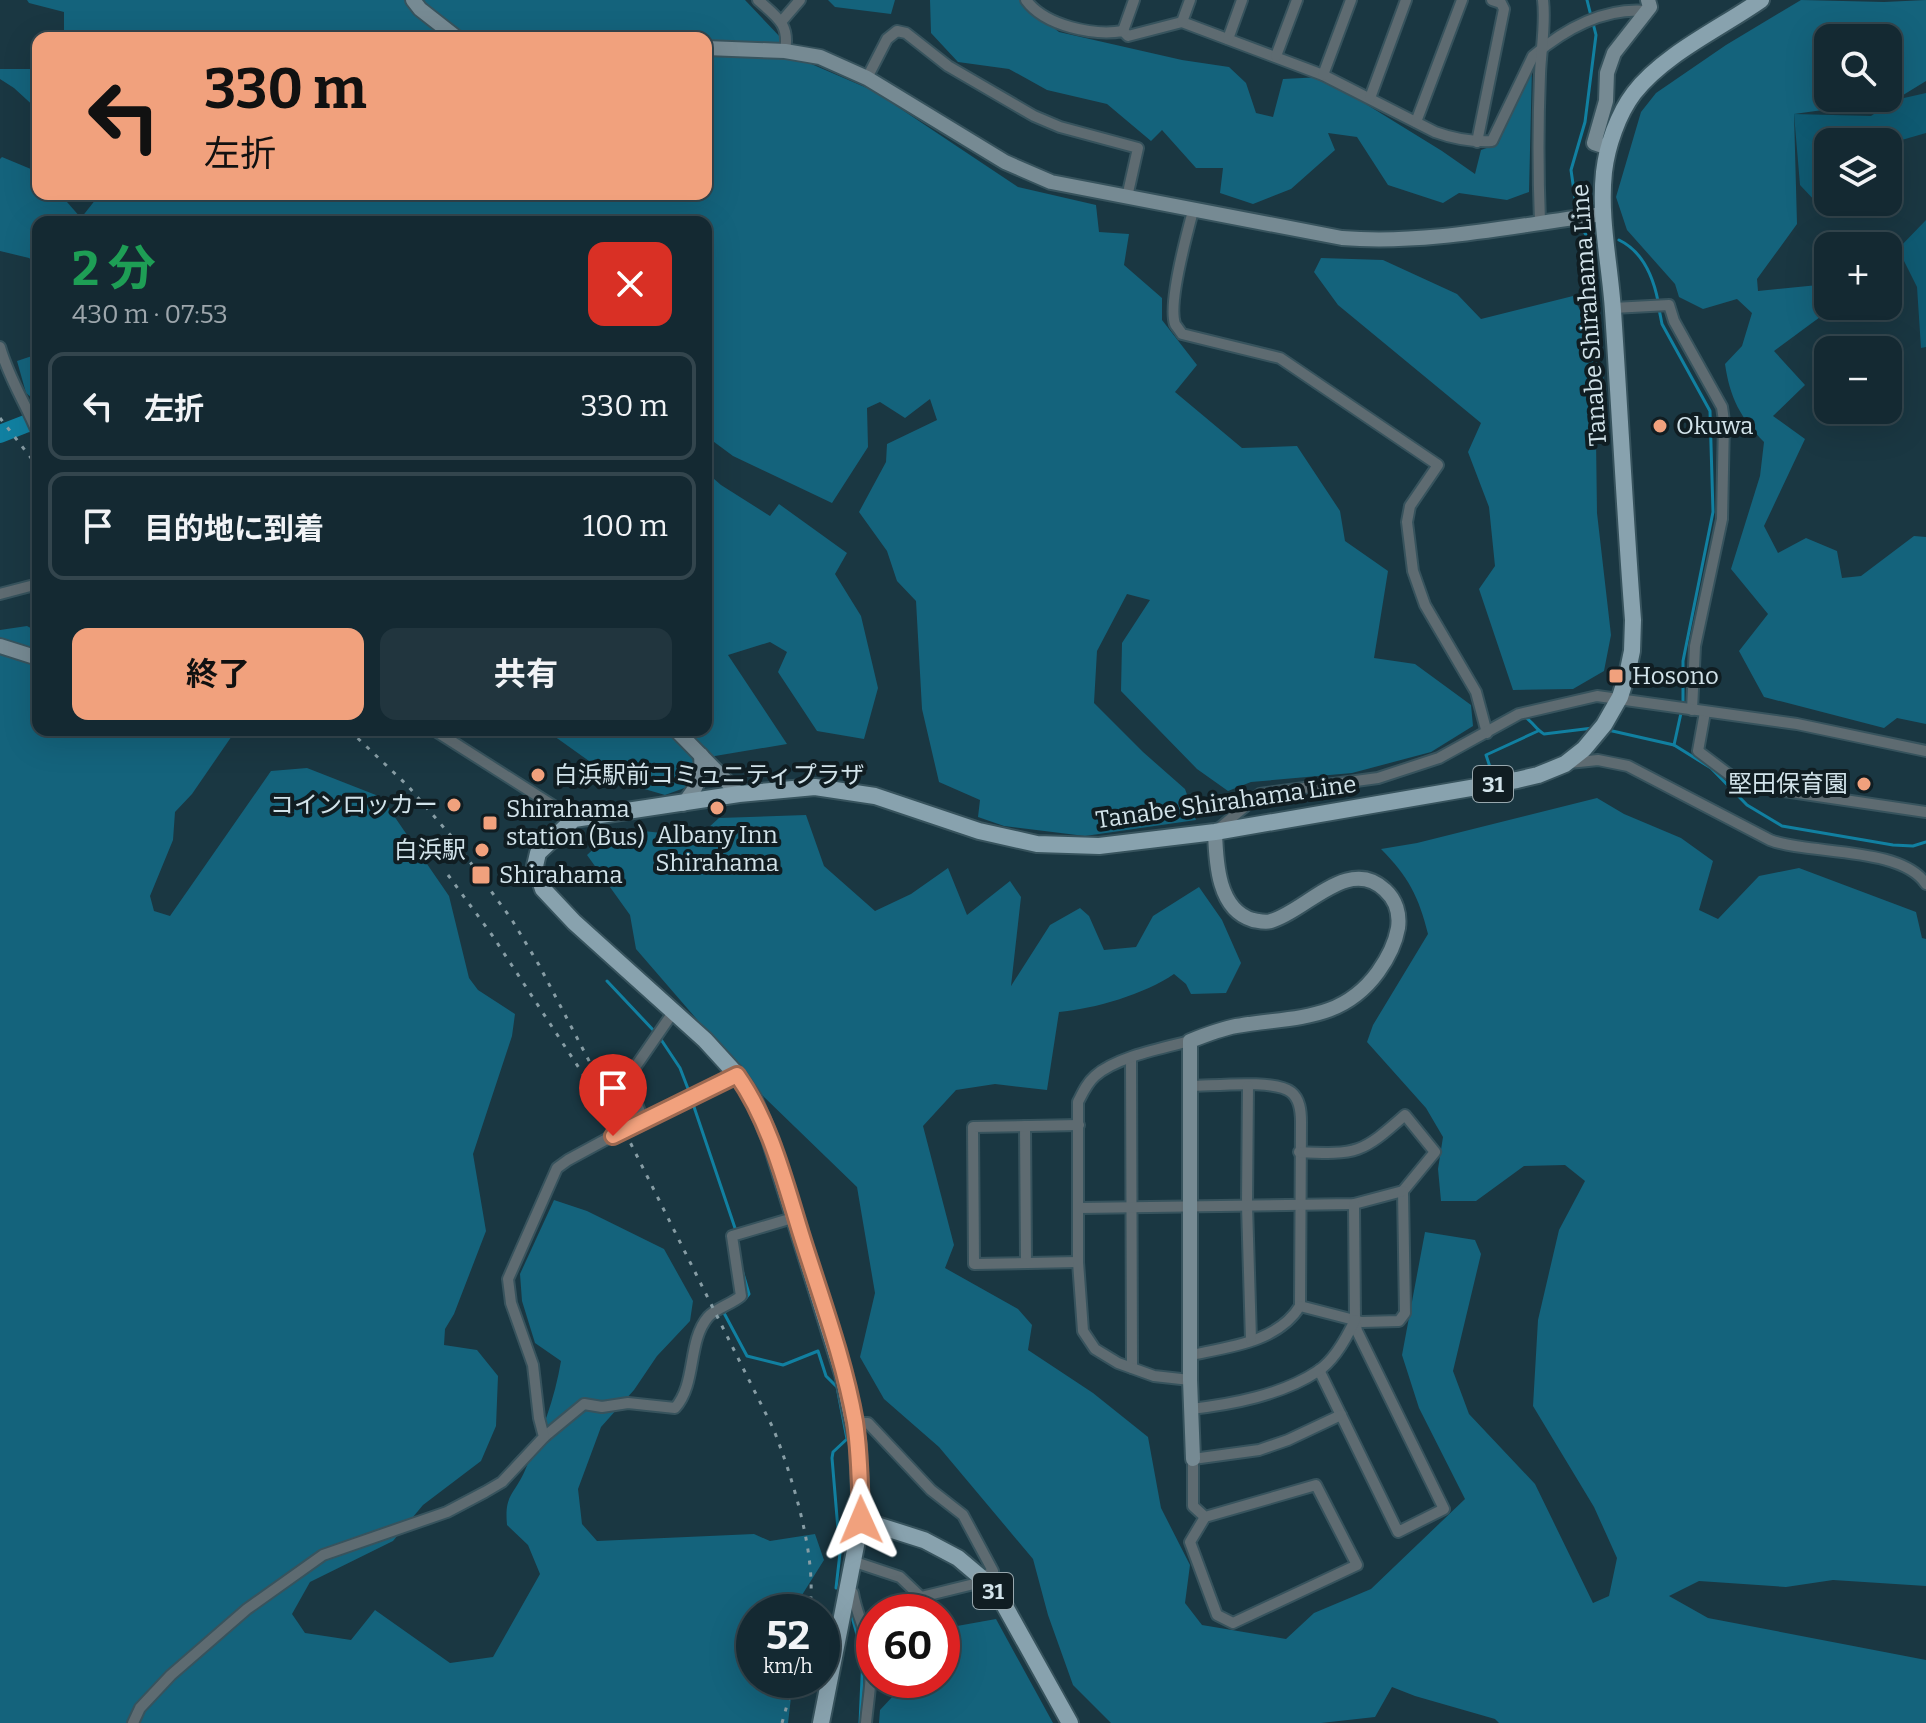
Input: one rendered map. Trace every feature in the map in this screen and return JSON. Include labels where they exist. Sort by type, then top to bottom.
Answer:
[{"type":"main road","name":"Tanabe Shirahama Line","points":[[574,819],[739,794],[815,787],[864,794],[979,831],[1037,844],[1099,846],[1215,832],[1464,790],[1538,775],[1565,764],[1584,749],[1604,725],[1620,697],[1632,651],[1633,620],[1613,308],[1603,214],[1609,148],[1619,119],[1634,93],[1658,69],[1761,0]]},
{"type":"main road","points":[[574,819],[538,853],[535,866],[543,889],[574,922],[674,1011],[737,1075],[753,1098],[796,1217],[843,1374],[855,1423],[861,1520],[821,1723]]},
{"type":"main road","name":"31","points":[[861,1520],[924,1540],[958,1558],[984,1580],[1002,1601],[1070,1723]]},
{"type":"street","points":[[413,0],[449,32]]},
{"type":"street","points":[[758,0],[781,22],[788,36],[785,51]]},
{"type":"street","points":[[781,22],[800,0]]},
{"type":"street","points":[[1026,0],[1040,13],[1061,23],[1103,33],[1123,31]]},
{"type":"street","points":[[1123,31],[1134,0]]},
{"type":"street","points":[[1182,22],[1190,0]]},
{"type":"street","points":[[1228,39],[1242,0]]},
{"type":"street","points":[[1276,56],[1297,0]]},
{"type":"street","points":[[1323,75],[1351,0]]},
{"type":"street","points":[[1370,98],[1406,0]]},
{"type":"street","points":[[1416,122],[1462,0]]},
{"type":"street","points":[[1477,142],[1504,9],[1501,3],[1492,0]]},
{"type":"street","points":[[1540,222],[1537,143],[1545,21],[1543,0]]},
{"type":"street","points":[[1123,31],[1128,36],[1182,22],[1323,75],[1451,138],[1477,142],[1492,141],[1533,56],[1541,49],[1592,18],[1650,5]]},
{"type":"street","points":[[1609,148],[1594,143],[1606,101],[1607,73],[1614,53],[1650,5]]},
{"type":"street","points":[[867,78],[887,39],[897,31],[906,33],[948,66],[1034,116],[1060,127],[1138,148],[1127,197]]},
{"type":"street","points":[[712,48],[785,51],[820,57],[867,78],[1005,162],[1051,182],[1193,211],[1363,240],[1429,236],[1603,214]]},
{"type":"street","points":[[1193,211],[1181,255],[1174,311],[1175,325],[1182,334],[1280,358],[1438,465],[1410,506],[1407,522],[1413,571],[1425,605],[1476,692],[1487,733]]},
{"type":"street","points":[[1613,308],[1666,303],[1722,407],[1722,519],[1695,646],[1690,710]]},
{"type":"street","points":[[0,347],[13,385],[32,417]]},
{"type":"street","points":[[0,594],[32,586]]},
{"type":"street","points":[[0,646],[32,656]]},
{"type":"street","points":[[1190,1380],[1154,1376],[1132,1368],[1095,1349],[1083,1331],[1078,1262],[1078,1102],[1085,1087],[1101,1071],[1131,1058],[1235,1027],[1323,1014],[1341,1006],[1372,980],[1387,959],[1396,939],[1399,920],[1396,903],[1388,892],[1367,879],[1349,879],[1335,885],[1270,922],[1248,918],[1229,903],[1222,888],[1215,832],[1260,794],[1378,778],[1439,758],[1519,714],[1597,696],[1797,724],[1926,751]]},
{"type":"street","points":[[1705,712],[1698,751],[1743,785],[1926,812]]},
{"type":"street","points":[[443,736],[574,819]]},
{"type":"street","points":[[682,736],[739,794]]},
{"type":"street","points":[[683,804],[702,774],[701,755]]},
{"type":"street","points":[[1565,764],[1598,760],[1628,766],[1759,835],[1782,844],[1820,847],[1889,862],[1912,871],[1926,884]]},
{"type":"street","points":[[640,1121],[639,1109],[627,1079],[674,1011]]},
{"type":"street","points":[[1190,1041],[1193,1506],[1205,1517]]},
{"type":"street","points":[[1131,1058],[1132,1368]]},
{"type":"street","points":[[544,1437],[533,1365],[511,1303],[508,1279],[557,1168],[640,1121],[650,1119],[737,1075]]},
{"type":"street","points":[[1190,1086],[1280,1086],[1293,1093],[1300,1106],[1300,1306],[1281,1328],[1251,1340],[1191,1355]]},
{"type":"street","points":[[1248,1086],[1247,1205],[1251,1340]]},
{"type":"street","points":[[1080,1208],[1354,1204],[1403,1191],[1435,1152],[1405,1115],[1371,1144],[1350,1152],[1299,1152]]},
{"type":"street","points":[[1078,1262],[974,1264],[973,1127],[1079,1125]]},
{"type":"street","points":[[1025,1126],[1026,1263]]},
{"type":"street","points":[[1300,1306],[1355,1320],[1399,1321],[1405,1313],[1403,1191]]},
{"type":"street","points":[[1319,1370],[1398,1532],[1444,1509],[1357,1331],[1354,1204]]},
{"type":"street","points":[[133,1723],[140,1708],[171,1675],[247,1609],[323,1555],[447,1512],[485,1492],[502,1482],[544,1437],[584,1404],[602,1407],[628,1403],[675,1408],[683,1396],[698,1339],[708,1317],[732,1304],[743,1292],[736,1270],[732,1236],[796,1217]]},
{"type":"street","points":[[1191,1409],[1243,1402],[1319,1370],[1339,1347],[1355,1320]]},
{"type":"street","points":[[1193,1459],[1259,1450],[1341,1415]]},
{"type":"street","points":[[852,1561],[900,1577],[921,1597],[974,1584],[993,1571],[963,1515],[931,1490],[868,1423],[855,1423]]},
{"type":"street","points":[[1316,1485],[1357,1565],[1233,1623],[1217,1615],[1190,1542],[1205,1517],[1316,1485]]},
{"type":"street","points":[[846,1589],[853,1593],[856,1614],[869,1648],[866,1723]]},
{"type":"shaded area","points":[[27,0],[745,0],[802,60],[874,91],[1018,187],[1096,205],[1099,232],[1129,234],[1124,265],[1162,298],[1162,320],[1197,365],[1175,392],[1242,448],[1297,446],[1340,511],[1345,541],[1388,571],[1374,658],[1415,664],[1471,705],[1473,726],[1431,752],[1352,773],[1251,782],[1228,791],[1197,769],[1121,691],[1122,643],[1150,600],[1127,594],[1097,651],[1094,703],[1185,789],[1196,820],[1085,836],[1004,826],[978,817],[980,800],[939,782],[922,709],[916,601],[897,581],[887,551],[859,512],[886,462],[887,444],[937,420],[930,399],[905,418],[880,402],[867,408],[868,447],[832,503],[733,456],[712,440],[712,216],[83,216],[95,200],[712,200],[712,32],[64,32],[64,12]]},
{"type":"shaded area","points":[[828,0],[895,0],[891,14],[835,7]]},
{"type":"shaded area","points":[[930,0],[1023,0],[1059,32],[1182,60],[1229,67],[1246,83],[1256,113],[1273,117],[1283,79],[1322,77],[1475,174],[1481,150],[1498,144],[1532,67],[1529,192],[1507,200],[1459,193],[1443,203],[1388,185],[1357,137],[1328,133],[1335,150],[1291,189],[1253,204],[1220,193],[1223,168],[1196,168],[1162,130],[1151,141],[1107,104],[1047,90],[1009,69],[958,62],[931,33]]},
{"type":"shaded area","points":[[1801,0],[1926,0],[1926,81],[1902,96],[1902,24],[1814,24],[1814,111],[1794,114],[1797,224],[1757,279],[1758,291],[1814,285],[1816,320],[1774,351],[1805,385],[1773,416],[1805,439],[1764,526],[1778,553],[1806,538],[1837,551],[1842,578],[1861,576],[1914,536],[1926,537],[1926,724],[1897,718],[1884,728],[1764,697],[1739,651],[1768,614],[1731,569],[1760,476],[1764,442],[1737,406],[1725,364],[1742,346],[1752,313],[1737,299],[1703,309],[1679,297],[1675,284],[1627,230],[1616,197],[1641,112],[1656,93],[1726,45]]},
{"type":"shaded area","points":[[0,69],[32,69],[32,104],[14,88],[0,79]]},
{"type":"shaded area","points":[[1926,93],[1926,133],[1902,140],[1902,128],[1814,128],[1814,200],[1800,185],[1794,114],[1871,116],[1877,112],[1902,112],[1902,98]]},
{"type":"shaded area","points":[[2,157],[32,170],[32,200],[65,200],[79,216],[32,216],[32,260],[0,251]]},
{"type":"shaded area","points":[[1926,220],[1926,347],[1921,348],[1917,287],[1902,257],[1902,245]]},
{"type":"shaded area","points":[[1321,258],[1383,260],[1457,294],[1481,319],[1573,296],[1599,348],[1606,393],[1596,439],[1597,513],[1611,635],[1604,671],[1573,689],[1513,690],[1479,589],[1495,566],[1489,507],[1468,452],[1481,423],[1338,305],[1314,272]]},
{"type":"shaded area","points":[[32,356],[32,398],[26,393],[17,361]]},
{"type":"shaded area","points":[[712,477],[770,516],[779,504],[847,553],[835,574],[861,616],[878,688],[864,739],[817,731],[778,672],[787,652],[770,642],[728,655],[787,744],[715,756],[688,772],[690,786],[665,795],[617,781],[554,736],[712,736]]},
{"type":"shaded area","points":[[27,626],[32,629],[32,736],[232,736],[192,794],[175,812],[173,840],[150,896],[154,911],[170,916],[271,771],[307,768],[381,797],[449,896],[469,978],[478,990],[515,1014],[512,1036],[473,1154],[486,1231],[454,1314],[445,1329],[444,1345],[477,1350],[498,1376],[496,1426],[481,1461],[423,1505],[393,1541],[310,1582],[292,1614],[305,1633],[351,1640],[375,1610],[450,1663],[493,1657],[540,1574],[528,1545],[507,1525],[507,1506],[537,1443],[561,1361],[535,1343],[522,1301],[520,1274],[554,1200],[587,1211],[664,1249],[693,1301],[690,1321],[657,1356],[634,1390],[601,1427],[578,1489],[582,1524],[597,1541],[754,1534],[770,1541],[815,1534],[824,1560],[803,1594],[736,1594],[736,1698],[791,1698],[788,1723],[0,1723],[0,630]]},
{"type":"shaded area","points":[[1597,798],[1624,814],[1681,838],[1713,861],[1699,910],[1718,919],[1759,876],[1799,868],[1916,912],[1922,938],[1926,939],[1926,1586],[1833,1580],[1786,1587],[1699,1581],[1669,1596],[1708,1618],[1926,1660],[1926,1723],[1499,1723],[1495,1719],[1392,1687],[1375,1717],[1321,1723],[1111,1723],[1073,1685],[1048,1615],[1033,1559],[939,1447],[884,1399],[860,1357],[875,1293],[857,1187],[764,1097],[636,949],[630,915],[587,855],[616,828],[698,837],[719,818],[806,815],[824,866],[875,911],[911,894],[948,868],[967,915],[1010,881],[1021,897],[1011,986],[1050,925],[1080,908],[1089,916],[1104,950],[1136,947],[1153,916],[1199,887],[1222,920],[1241,963],[1226,993],[1191,994],[1186,984],[1174,974],[1149,988],[1119,999],[1059,1012],[1047,1090],[995,1084],[956,1090],[923,1126],[954,1245],[945,1268],[1018,1309],[1032,1325],[1028,1350],[1093,1393],[1148,1437],[1161,1508],[1190,1565],[1185,1603],[1202,1625],[1286,1639],[1314,1613],[1371,1589],[1465,1499],[1419,1408],[1402,1355],[1425,1232],[1475,1240],[1481,1254],[1453,1371],[1469,1414],[1535,1484],[1593,1603],[1609,1596],[1617,1558],[1594,1507],[1533,1406],[1538,1320],[1559,1230],[1585,1181],[1565,1165],[1524,1166],[1476,1201],[1441,1201],[1438,1169],[1443,1137],[1426,1108],[1367,1042],[1373,1025],[1428,934],[1411,888],[1381,849],[1417,843]]},
{"type":"shaded area","points":[[996,1619],[1053,1723],[879,1723],[880,1710],[891,1698],[960,1698],[960,1625]]},
{"type":"waterway","points":[[1587,0],[1591,16]]},
{"type":"waterway","points":[[1575,198],[1571,170],[1585,122],[1596,35],[1593,23]]},
{"type":"waterway","points":[[1584,231],[1590,236]]},
{"type":"waterway","points":[[1619,240],[1634,251],[1645,265],[1658,301]]},
{"type":"waterway","points":[[1659,309],[1662,324],[1710,411],[1713,512],[1683,661],[1683,705]]},
{"type":"waterway","points":[[0,434],[32,421]]},
{"type":"waterway","points":[[1681,713],[1674,745],[1711,768],[1747,805],[1782,826],[1893,845],[1913,846],[1926,842]]},
{"type":"waterway","points":[[1525,717],[1544,734],[1593,728]]},
{"type":"waterway","points":[[1608,730],[1674,745]]},
{"type":"waterway","points":[[1487,778],[1492,773],[1486,755],[1538,731]]},
{"type":"waterway","points":[[607,981],[655,1032]]},
{"type":"waterway","points":[[660,1038],[680,1068],[690,1094]]},
{"type":"waterway","points":[[692,1101],[736,1231]]},
{"type":"waterway","points":[[742,1270],[749,1294],[745,1299]]},
{"type":"waterway","points":[[728,1309],[724,1313],[747,1356],[783,1365],[818,1351],[826,1376],[837,1387],[847,1439],[833,1452],[832,1458],[840,1553],[836,1588]]},
{"type":"waterway","points":[[851,1613],[863,1656],[860,1723]]},
{"type":"railway","points":[[0,418],[32,459]]},
{"type":"railway","points":[[355,736],[407,785],[452,837],[512,920],[539,965],[773,1428],[802,1519],[811,1594]]},
{"type":"railway","points":[[448,875],[492,935],[596,1094]]},
{"type":"railway","points":[[782,1723],[789,1698]]},
{"type":"place","name":"Okuwa","points":[[1660,426]]},
{"type":"place","name":"Hosono","points":[[1616,676]]},
{"type":"place","name":"白浜駅前コミュニティプラザ","points":[[538,775]]},
{"type":"place","name":"堅田保育園","points":[[1864,784]]},
{"type":"place","name":"コインロッカー","points":[[454,805]]},
{"type":"place","name":"Albany Inn Shirahama","points":[[717,808]]},
{"type":"place","name":"Shirahama station (Bus)","points":[[490,823]]},
{"type":"place","name":"白浜駅","points":[[482,850]]},
{"type":"place","name":"Shirahama","points":[[481,875]]},
{"type":"route","points":[[613,1136],[737,1075],[753,1098],[796,1217],[852,1406],[858,1445],[861,1520]]}]
